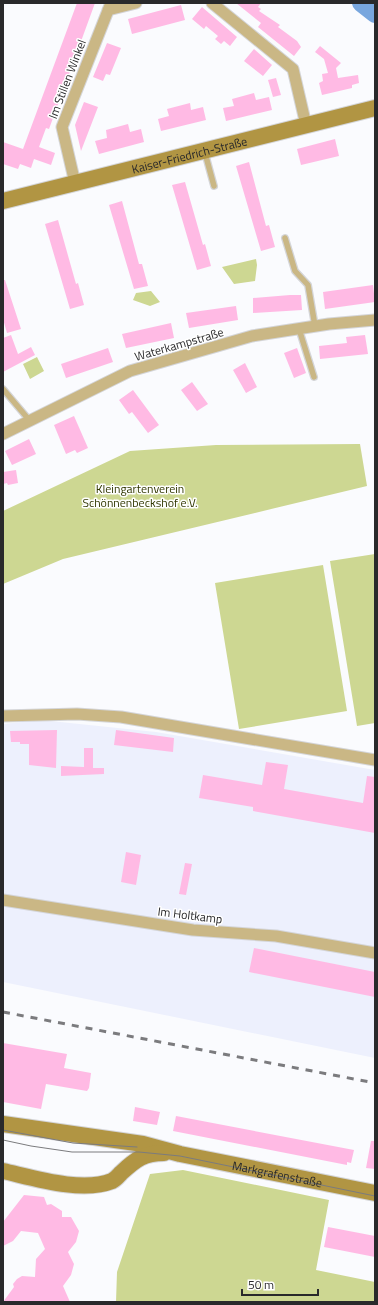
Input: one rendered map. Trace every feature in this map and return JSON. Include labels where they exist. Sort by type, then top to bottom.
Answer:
[{"type":"street","name":"Im Stillen Winkel","points":[[75,183],[62,127],[109,7],[136,3]]},
{"type":"street","points":[[212,3],[293,69],[306,125]]},
{"type":"street","name":"Kaiser-Friedrich-Straße","points":[[3,200],[375,108]]},
{"type":"street","name":"Waterkampstraße","points":[[3,434],[130,371],[252,336],[315,326],[375,320]]},
{"type":"street","points":[[3,716],[77,714],[121,717],[375,760]]},
{"type":"street","name":"Im Holtkamp","points":[[3,900],[192,930],[276,936],[375,953]]},
{"type":"street","name":"Markgrafenstraße","points":[[3,1124],[143,1144],[180,1154],[375,1193]]},
{"type":"street","name":"Markgrafenstraße","points":[[3,1171],[72,1185],[94,1184],[113,1180],[137,1158],[152,1154],[180,1154]]},
{"type":"lane","points":[[204,150],[214,186]]},
{"type":"lane","points":[[285,238],[295,271],[308,285],[315,326]]},
{"type":"lane","points":[[299,329],[314,377]]},
{"type":"lane","points":[[3,389],[30,421]]},
{"type":"shaded area","points":[[41,720],[156,732],[375,770],[375,1058],[3,982],[3,724]]},
{"type":"green space","points":[[256,259],[257,265],[255,281],[234,284],[222,267]]},
{"type":"green space","points":[[151,291],[160,302],[150,306],[133,300],[136,293]]},
{"type":"green space","points":[[37,357],[44,371],[30,379],[23,364]]},
{"type":"green space","name":"Kleingartenverein Schönnenbeckshof e.V.","points":[[360,444],[367,486],[63,559],[3,584],[3,511],[130,451],[216,445]]},
{"type":"green space","points":[[375,554],[375,723],[357,726],[330,561]]},
{"type":"green space","points":[[323,565],[347,711],[239,729],[215,583]]},
{"type":"green space","points":[[183,1170],[329,1200],[316,1270],[375,1282],[375,1302],[116,1302],[117,1272],[150,1174]]},
{"type":"building","points":[[77,3],[95,3],[49,129],[46,128],[39,147],[55,153],[51,165],[34,159],[31,168],[20,164],[18,169],[3,164],[3,142],[23,149]]},
{"type":"building","points":[[236,3],[261,3],[258,7],[261,9],[259,11],[280,25],[278,27],[297,41],[301,47],[294,56],[258,27],[261,23]]},
{"type":"building","points":[[181,5],[185,20],[132,34],[128,19]]},
{"type":"building","points":[[202,7],[237,37],[230,46],[224,41],[221,44],[215,39],[218,36],[206,26],[204,29],[192,19]]},
{"type":"building","points":[[107,43],[121,48],[110,75],[106,74],[103,81],[93,77]]},
{"type":"building","points":[[320,46],[341,63],[336,68],[338,78],[358,75],[359,83],[352,85],[352,88],[322,95],[319,83],[323,81],[322,74],[328,73],[324,59],[315,52]]},
{"type":"building","points":[[254,49],[272,65],[263,76],[244,61]]},
{"type":"building","points":[[276,78],[281,95],[273,97],[268,80]]},
{"type":"building","points":[[254,93],[256,100],[269,97],[272,110],[226,121],[223,108],[234,106],[232,99]]},
{"type":"building","points":[[84,102],[98,107],[81,151],[75,125]]},
{"type":"building","points":[[190,103],[191,110],[203,107],[206,120],[161,131],[158,119],[169,116],[167,109]]},
{"type":"building","points":[[128,124],[130,132],[141,129],[144,142],[99,154],[95,141],[107,138],[106,130]]},
{"type":"building","points":[[335,139],[339,156],[301,165],[297,149]]},
{"type":"building","points":[[249,162],[266,226],[269,225],[275,247],[261,251],[236,166]]},
{"type":"building","points":[[185,182],[203,245],[205,244],[211,266],[197,270],[172,185]]},
{"type":"building","points":[[122,201],[139,264],[142,264],[148,286],[134,289],[109,205]]},
{"type":"building","points":[[58,220],[76,284],[78,283],[84,305],[70,309],[45,224]]},
{"type":"building","points":[[3,280],[5,280],[21,329],[7,333],[3,319]]},
{"type":"building","points":[[373,285],[375,302],[325,309],[323,292]]},
{"type":"building","points":[[301,295],[302,310],[253,313],[253,298]]},
{"type":"building","points":[[236,306],[238,320],[189,328],[186,313]]},
{"type":"building","points":[[171,323],[174,338],[126,348],[122,334]]},
{"type":"building","points":[[11,335],[18,354],[31,347],[35,355],[3,372],[3,338]]},
{"type":"building","points":[[365,335],[368,354],[320,359],[319,346],[347,343],[346,337]]},
{"type":"building","points":[[108,348],[113,362],[66,378],[61,364]]},
{"type":"building","points":[[297,348],[306,373],[294,378],[284,353]]},
{"type":"building","points":[[245,363],[257,387],[246,393],[233,370]]},
{"type":"building","points":[[192,382],[208,404],[197,411],[181,390]]},
{"type":"building","points":[[133,390],[159,425],[148,433],[132,412],[129,414],[119,400]]},
{"type":"building","points":[[74,416],[88,448],[77,453],[75,450],[66,454],[54,425]]},
{"type":"building","points":[[29,439],[36,454],[12,465],[5,451]]},
{"type":"building","points":[[16,470],[18,483],[8,485],[7,483],[3,484],[3,472]]},
{"type":"building","points":[[57,730],[56,768],[29,765],[29,744],[11,742],[10,731]]},
{"type":"building","points":[[116,730],[174,738],[173,752],[114,745]]},
{"type":"building","points":[[84,748],[93,748],[93,768],[104,768],[104,774],[61,776],[61,766],[84,767]]},
{"type":"building","points":[[266,762],[288,765],[284,789],[363,803],[367,776],[375,777],[375,833],[253,811],[253,807],[199,798],[203,775],[262,785]]},
{"type":"building","points":[[126,852],[141,855],[136,885],[121,882]]},
{"type":"building","points":[[185,863],[192,864],[186,895],[179,894]]},
{"type":"building","points":[[254,948],[375,972],[375,997],[249,972]]},
{"type":"building","points":[[3,1043],[67,1054],[64,1068],[91,1073],[89,1088],[87,1091],[46,1084],[41,1109],[3,1102]]},
{"type":"building","points":[[135,1107],[160,1112],[157,1125],[133,1121]]},
{"type":"building","points":[[176,1116],[354,1150],[351,1163],[347,1162],[347,1165],[173,1131]]},
{"type":"building","points":[[371,1141],[375,1141],[375,1169],[366,1168]]},
{"type":"building","points":[[24,1195],[44,1197],[47,1205],[51,1204],[62,1211],[62,1217],[71,1217],[79,1231],[76,1242],[68,1252],[74,1264],[71,1275],[63,1286],[70,1302],[3,1302],[14,1287],[13,1284],[17,1279],[22,1276],[35,1277],[36,1259],[45,1249],[38,1233],[21,1231],[13,1241],[3,1246],[3,1222]]},
{"type":"building","points":[[328,1227],[375,1236],[375,1257],[324,1247]]},
{"type":"waterway","points":[[361,3],[375,14]]},
{"type":"tram line","points":[[3,1130],[73,1143],[137,1147]]},
{"type":"tram line","points":[[3,1140],[72,1152],[139,1152],[180,1156],[375,1196]]},
{"type":"railway","points":[[3,1012],[375,1083]]}]
